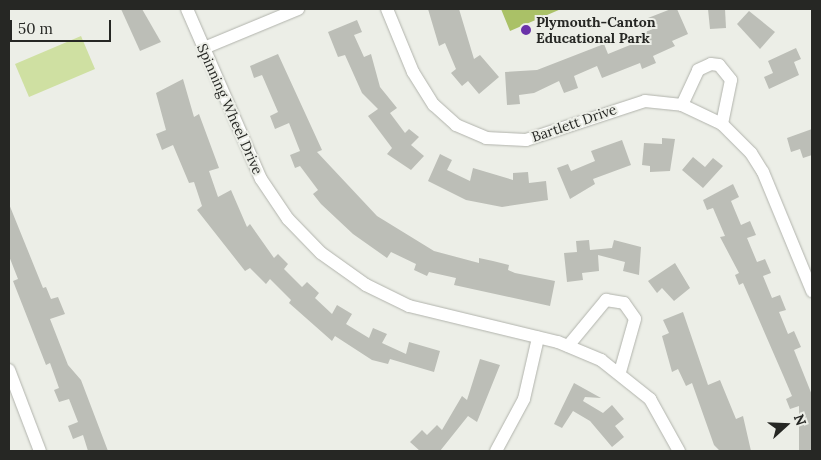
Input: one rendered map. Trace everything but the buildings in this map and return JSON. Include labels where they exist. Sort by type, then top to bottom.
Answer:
[{"type":"street","name":"Spinning Wheel Drive","points":[[187,9],[261,179],[288,219],[321,253],[366,285],[408,306],[568,346],[620,372],[659,412],[679,451]]},
{"type":"street","points":[[204,48],[298,9]]},
{"type":"street","name":"Bartlett Drive","points":[[387,9],[413,72],[434,105],[456,125],[486,138],[532,138],[645,101],[682,105],[722,124],[751,153],[762,172],[812,291]]},
{"type":"street","points":[[682,105],[698,70],[710,64],[719,65],[732,80],[722,124]]},
{"type":"street","points":[[568,346],[606,300],[624,303],[635,319],[620,372]]},
{"type":"street","points":[[496,451],[524,398],[538,338]]},
{"type":"street","points":[[9,370],[40,451]]},
{"type":"green space","points":[[501,9],[561,9],[510,31]]},
{"type":"green space","points":[[81,36],[95,69],[29,97],[15,64]]},
{"type":"place","name":"Plymouth-Canton Educational Park","points":[[526,30]]}]
